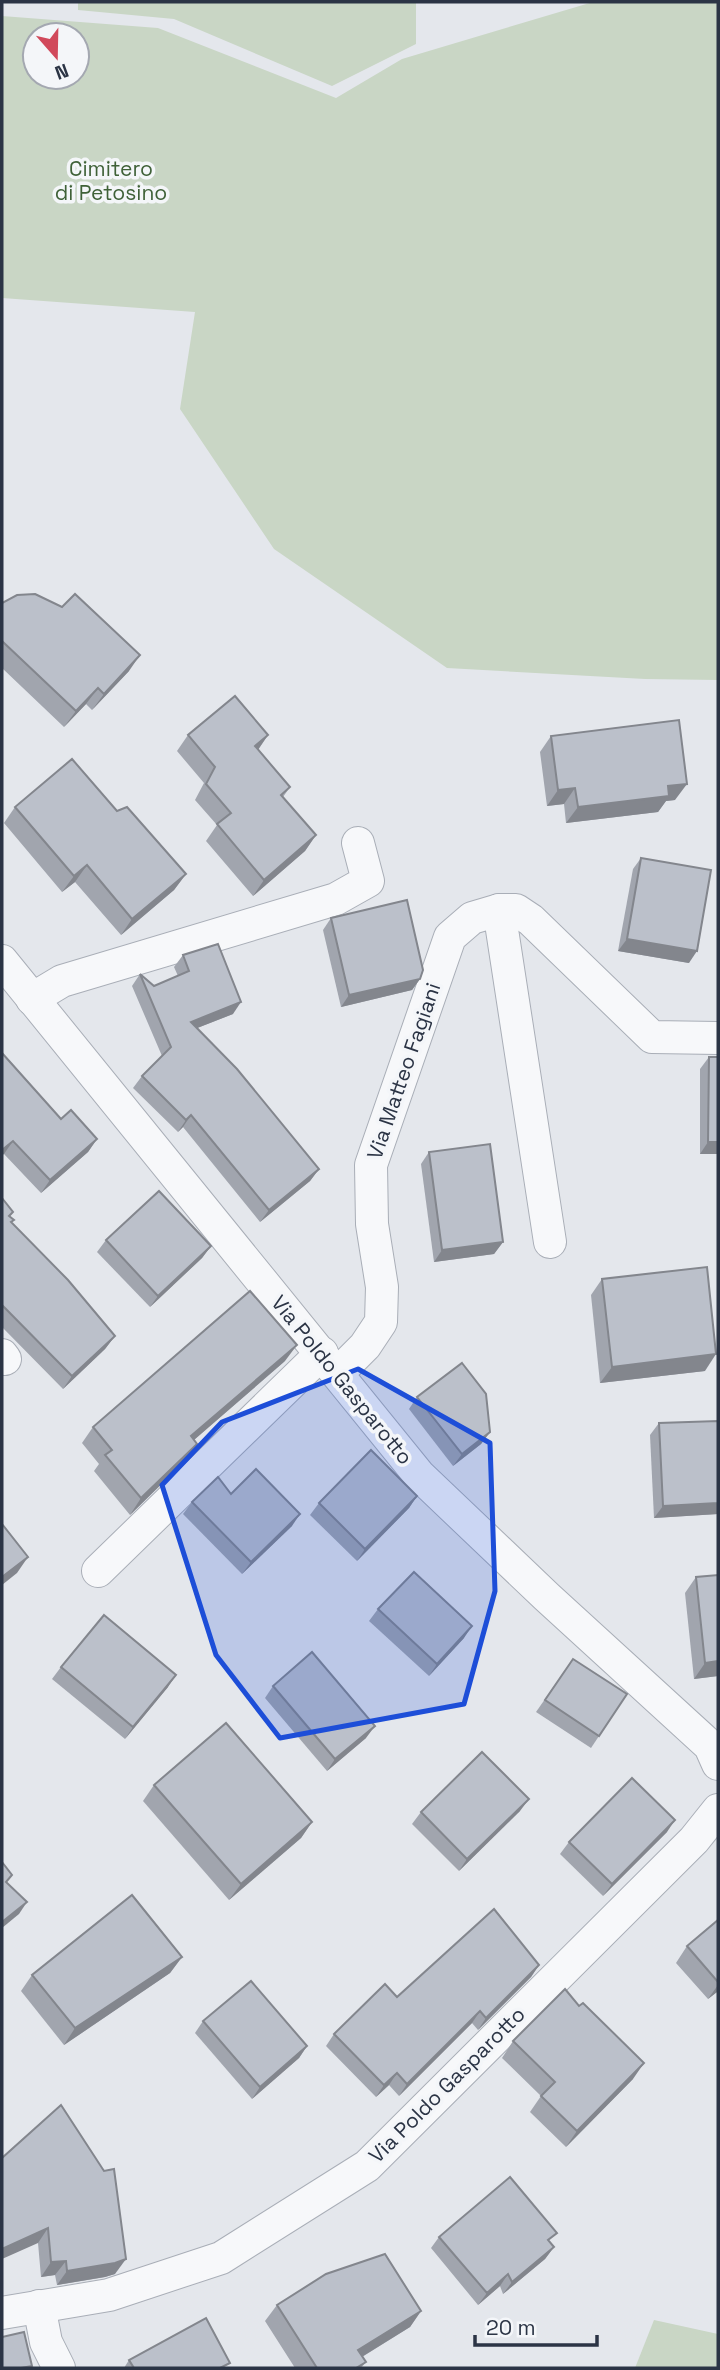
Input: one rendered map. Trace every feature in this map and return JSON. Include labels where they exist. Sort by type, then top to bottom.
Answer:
[{"type":"street","points":[[32,999],[62,981],[337,899],[368,881],[358,842]]},
{"type":"street","points":[[550,1242],[499,910],[516,910],[531,920],[652,1037],[718,1038]]},
{"type":"street","name":"Via Matteo Fagiani","points":[[97,1571],[330,1363],[365,1346],[381,1322],[382,1287],[372,1224],[371,1165],[450,937],[472,918],[499,910]]},
{"type":"street","name":"Via Poldo Gasparotto","points":[[2,961],[419,1475],[710,1746],[718,1764]]},
{"type":"street","name":"Via Poldo Gasparotto","points":[[2,2313],[109,2295],[221,2258],[367,2166],[694,1840],[718,1810]]},
{"type":"street","points":[[39,2306],[46,2342],[59,2368]]},
{"type":"highlighted area","points":[[358,1369],[490,1443],[495,1591],[464,1704],[280,1738],[216,1655],[162,1485],[222,1422]]},
{"type":"green space","points":[[78,2],[416,2],[416,44],[332,86],[174,19],[78,10]]},
{"type":"green space","name":"Cimitero di Petosino","points":[[593,2],[718,2],[718,680],[645,679],[447,668],[274,549],[180,409],[195,312],[2,298],[2,16],[67,21],[21,21],[21,91],[91,91],[91,23],[158,28],[336,98],[402,59]]},
{"type":"green space","points":[[654,2320],[718,2334],[718,2368],[635,2368]]},
{"type":"building","points":[[35,594],[62,607],[75,594],[140,655],[104,694],[98,688],[76,711],[2,641],[2,603],[17,595]]},
{"type":"building","points":[[235,696],[268,735],[255,746],[290,787],[281,795],[316,835],[264,880],[217,824],[231,813],[206,784],[215,767],[188,735]]},
{"type":"building","points":[[679,720],[687,784],[668,786],[669,796],[578,807],[575,788],[558,790],[551,736]]},
{"type":"building","points":[[72,759],[117,811],[127,807],[186,874],[132,919],[87,865],[74,876],[15,807]]},
{"type":"building","points":[[641,858],[711,870],[697,951],[627,939]]},
{"type":"building","points":[[407,900],[423,970],[420,979],[349,995],[331,918]]},
{"type":"building","points":[[218,944],[241,1002],[191,1022],[237,1069],[319,1169],[269,1210],[191,1115],[186,1120],[142,1076],[171,1047],[140,974],[154,986],[189,971],[183,955]]},
{"type":"building","points":[[2,1053],[61,1119],[71,1110],[97,1139],[50,1180],[13,1141],[2,1150]]},
{"type":"building","points":[[709,1057],[718,1057],[718,1142],[708,1142]]},
{"type":"building","points":[[490,1144],[503,1242],[442,1250],[429,1152]]},
{"type":"building","points":[[159,1191],[211,1246],[158,1296],[106,1240]]},
{"type":"building","points":[[2,1198],[13,1212],[9,1216],[14,1220],[11,1222],[68,1280],[115,1336],[72,1376],[2,1305]]},
{"type":"building","points":[[707,1267],[716,1354],[612,1367],[602,1279]]},
{"type":"building","points":[[250,1291],[297,1345],[191,1436],[197,1444],[141,1498],[105,1455],[112,1450],[93,1427]]},
{"type":"building","points":[[462,1363],[486,1394],[490,1432],[462,1454],[417,1397]]},
{"type":"building","points":[[718,1421],[718,1503],[663,1506],[659,1423]]},
{"type":"building","points":[[371,1450],[417,1496],[365,1549],[319,1503]]},
{"type":"building","points":[[256,1469],[300,1514],[251,1562],[192,1502],[218,1477],[231,1494]]},
{"type":"building","points":[[2,1524],[28,1557],[2,1577]]},
{"type":"building","points":[[414,1572],[472,1626],[437,1664],[378,1609]]},
{"type":"building","points":[[718,1575],[718,1661],[705,1663],[696,1577]]},
{"type":"building","points":[[104,1615],[176,1675],[133,1727],[61,1667]]},
{"type":"building","points":[[312,1652],[375,1726],[335,1759],[273,1686]]},
{"type":"building","points":[[573,1659],[627,1694],[599,1736],[545,1700]]},
{"type":"building","points":[[226,1723],[312,1822],[241,1884],[154,1785]]},
{"type":"building","points":[[482,1752],[529,1799],[467,1859],[421,1812]]},
{"type":"building","points":[[632,1778],[675,1820],[612,1884],[569,1842]]},
{"type":"building","points":[[2,1862],[12,1875],[6,1882],[27,1902],[2,1922]]},
{"type":"building","points":[[132,1895],[182,1957],[75,2028],[32,1975]]},
{"type":"building","points":[[494,1909],[539,1965],[486,2018],[480,2011],[407,2084],[397,2073],[384,2085],[334,2034],[385,1984],[397,1997]]},
{"type":"building","points":[[718,1920],[718,1982],[687,1946]]},
{"type":"building","points":[[251,1981],[307,2046],[260,2087],[203,2021]]},
{"type":"building","points":[[565,1989],[579,2006],[583,2003],[644,2063],[577,2131],[541,2096],[555,2082],[513,2041]]},
{"type":"building","points":[[61,2105],[104,2171],[114,2169],[126,2259],[67,2271],[66,2261],[51,2262],[48,2228],[2,2249],[2,2158]]},
{"type":"building","points":[[510,2177],[557,2233],[548,2240],[554,2247],[512,2282],[508,2274],[487,2293],[439,2237]]},
{"type":"building","points":[[385,2254],[421,2311],[358,2350],[366,2362],[356,2368],[317,2368],[277,2305],[326,2274]]},
{"type":"building","points":[[206,2318],[230,2363],[220,2368],[134,2368],[129,2360]]},
{"type":"building","points":[[24,2332],[32,2366],[2,2368],[2,2337]]}]
